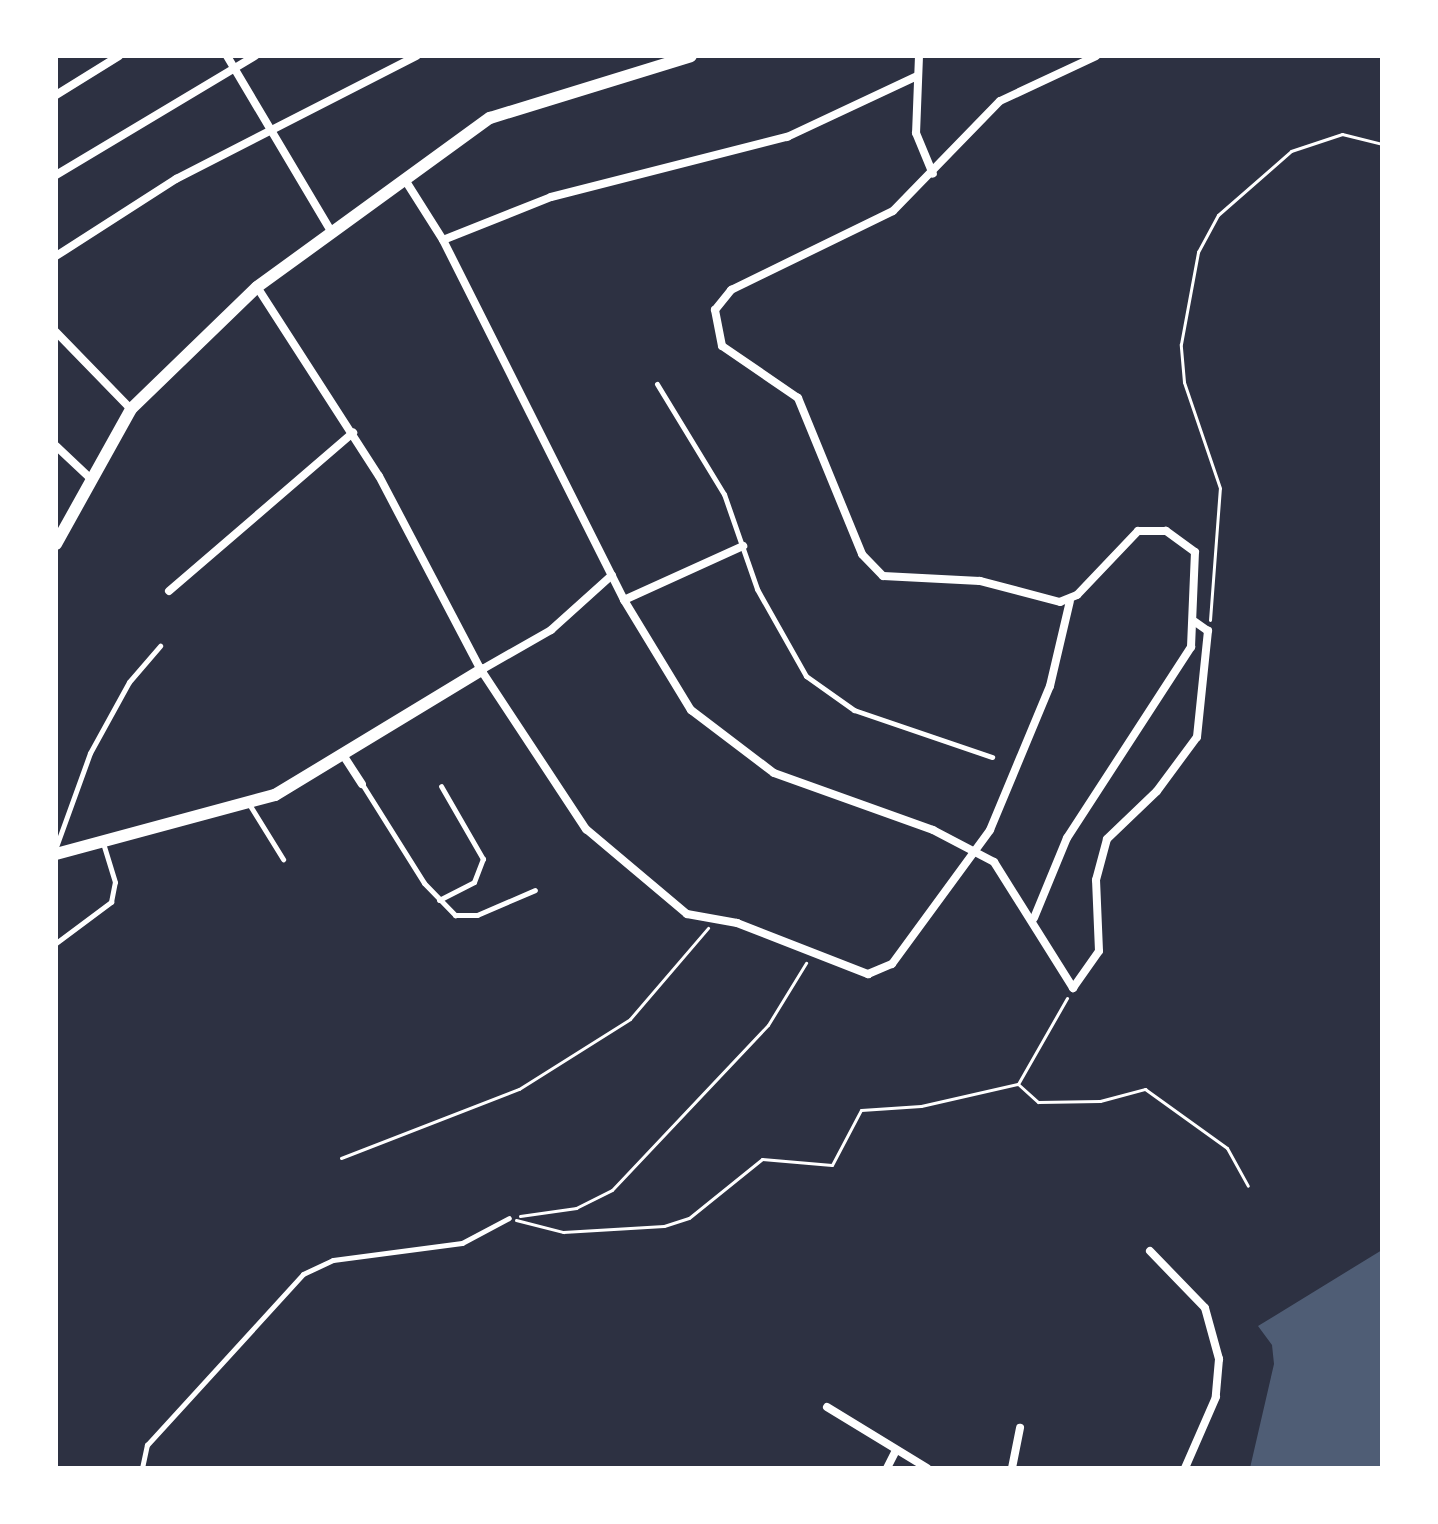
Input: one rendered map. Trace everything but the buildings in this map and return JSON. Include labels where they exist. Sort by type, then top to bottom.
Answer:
[{"type":"street","points":[[56,95],[119,56]]},
{"type":"street","points":[[227,56],[276,129],[331,231]]},
{"type":"street","points":[[56,175],[235,65],[255,56]]},
{"type":"street","points":[[56,256],[122,209],[416,56]]},
{"type":"street","points":[[56,544],[89,477],[131,409],[257,287],[331,231],[407,183],[467,130],[514,107],[691,56]]},
{"type":"street","points":[[919,56],[916,133],[933,174]]},
{"type":"street","points":[[1070,601],[980,581],[892,578],[872,569],[798,398],[741,364],[715,327],[721,296],[893,211],[933,174],[1000,101],[1096,56]]},
{"type":"street","points":[[443,240],[551,197],[787,137],[917,76]]},
{"type":"street","points":[[407,183],[443,240],[624,600],[673,685],[712,732],[785,778],[976,851],[1006,875],[1073,988],[1099,951],[1096,880],[1107,839],[1157,791],[1197,737],[1208,631],[1195,622]]},
{"type":"street","points":[[257,287],[353,433],[481,670],[604,849],[666,904],[713,922],[737,923],[810,956],[868,974],[892,964],[976,851],[1050,686],[1070,601],[1138,531],[1151,527],[1182,538],[1195,552],[1195,622],[1191,647],[1067,838],[1034,918]]},
{"type":"street","points":[[56,332],[131,409]]},
{"type":"street","points":[[169,591],[353,433]]},
{"type":"street","points":[[56,446],[89,477]]},
{"type":"street","points":[[624,600],[743,546]]},
{"type":"street","points":[[56,854],[249,803],[345,758],[481,670],[551,630],[612,575]]},
{"type":"street","points":[[345,758],[362,784]]},
{"type":"street","points":[[1150,1251],[1205,1308],[1219,1359],[1216,1397],[1185,1468]]},
{"type":"street","points":[[827,1407],[927,1468]]},
{"type":"street","points":[[1012,1468],[1020,1428]]},
{"type":"street","points":[[887,1468],[896,1450]]},
{"type":"lane","points":[[657,384],[724,494],[778,632],[816,685],[854,710],[992,757]]},
{"type":"lane","points":[[56,847],[90,753],[129,682],[160,646]]},
{"type":"lane","points":[[362,784],[438,900],[466,918],[535,890]]},
{"type":"lane","points":[[438,900],[474,882],[483,859],[441,786]]},
{"type":"lane","points":[[249,803],[283,859]]},
{"type":"lane","points":[[56,943],[111,902],[115,882],[102,842]]},
{"type":"lane","points":[[142,1468],[147,1445],[303,1274],[333,1260],[462,1243],[509,1218]]},
{"type":"path","points":[[1208,631],[1220,488],[1184,382],[1181,344],[1198,252],[1218,215],[1291,151],[1342,134],[1382,144]]},
{"type":"path","points":[[341,1158],[519,1089],[630,1019],[713,922]]},
{"type":"path","points":[[509,1218],[576,1208],[612,1190],[768,1025],[810,956]]},
{"type":"path","points":[[509,1218],[563,1232],[664,1226],[689,1218],[762,1159],[832,1165],[861,1110],[921,1106],[1018,1084],[1073,988]]},
{"type":"path","points":[[1018,1084],[1038,1102],[1100,1101],[1145,1089],[1227,1148],[1248,1186]]},
{"type":"water","points":[[1382,1250],[1382,1468],[1250,1468],[1274,1364],[1272,1345],[1258,1326]]}]
